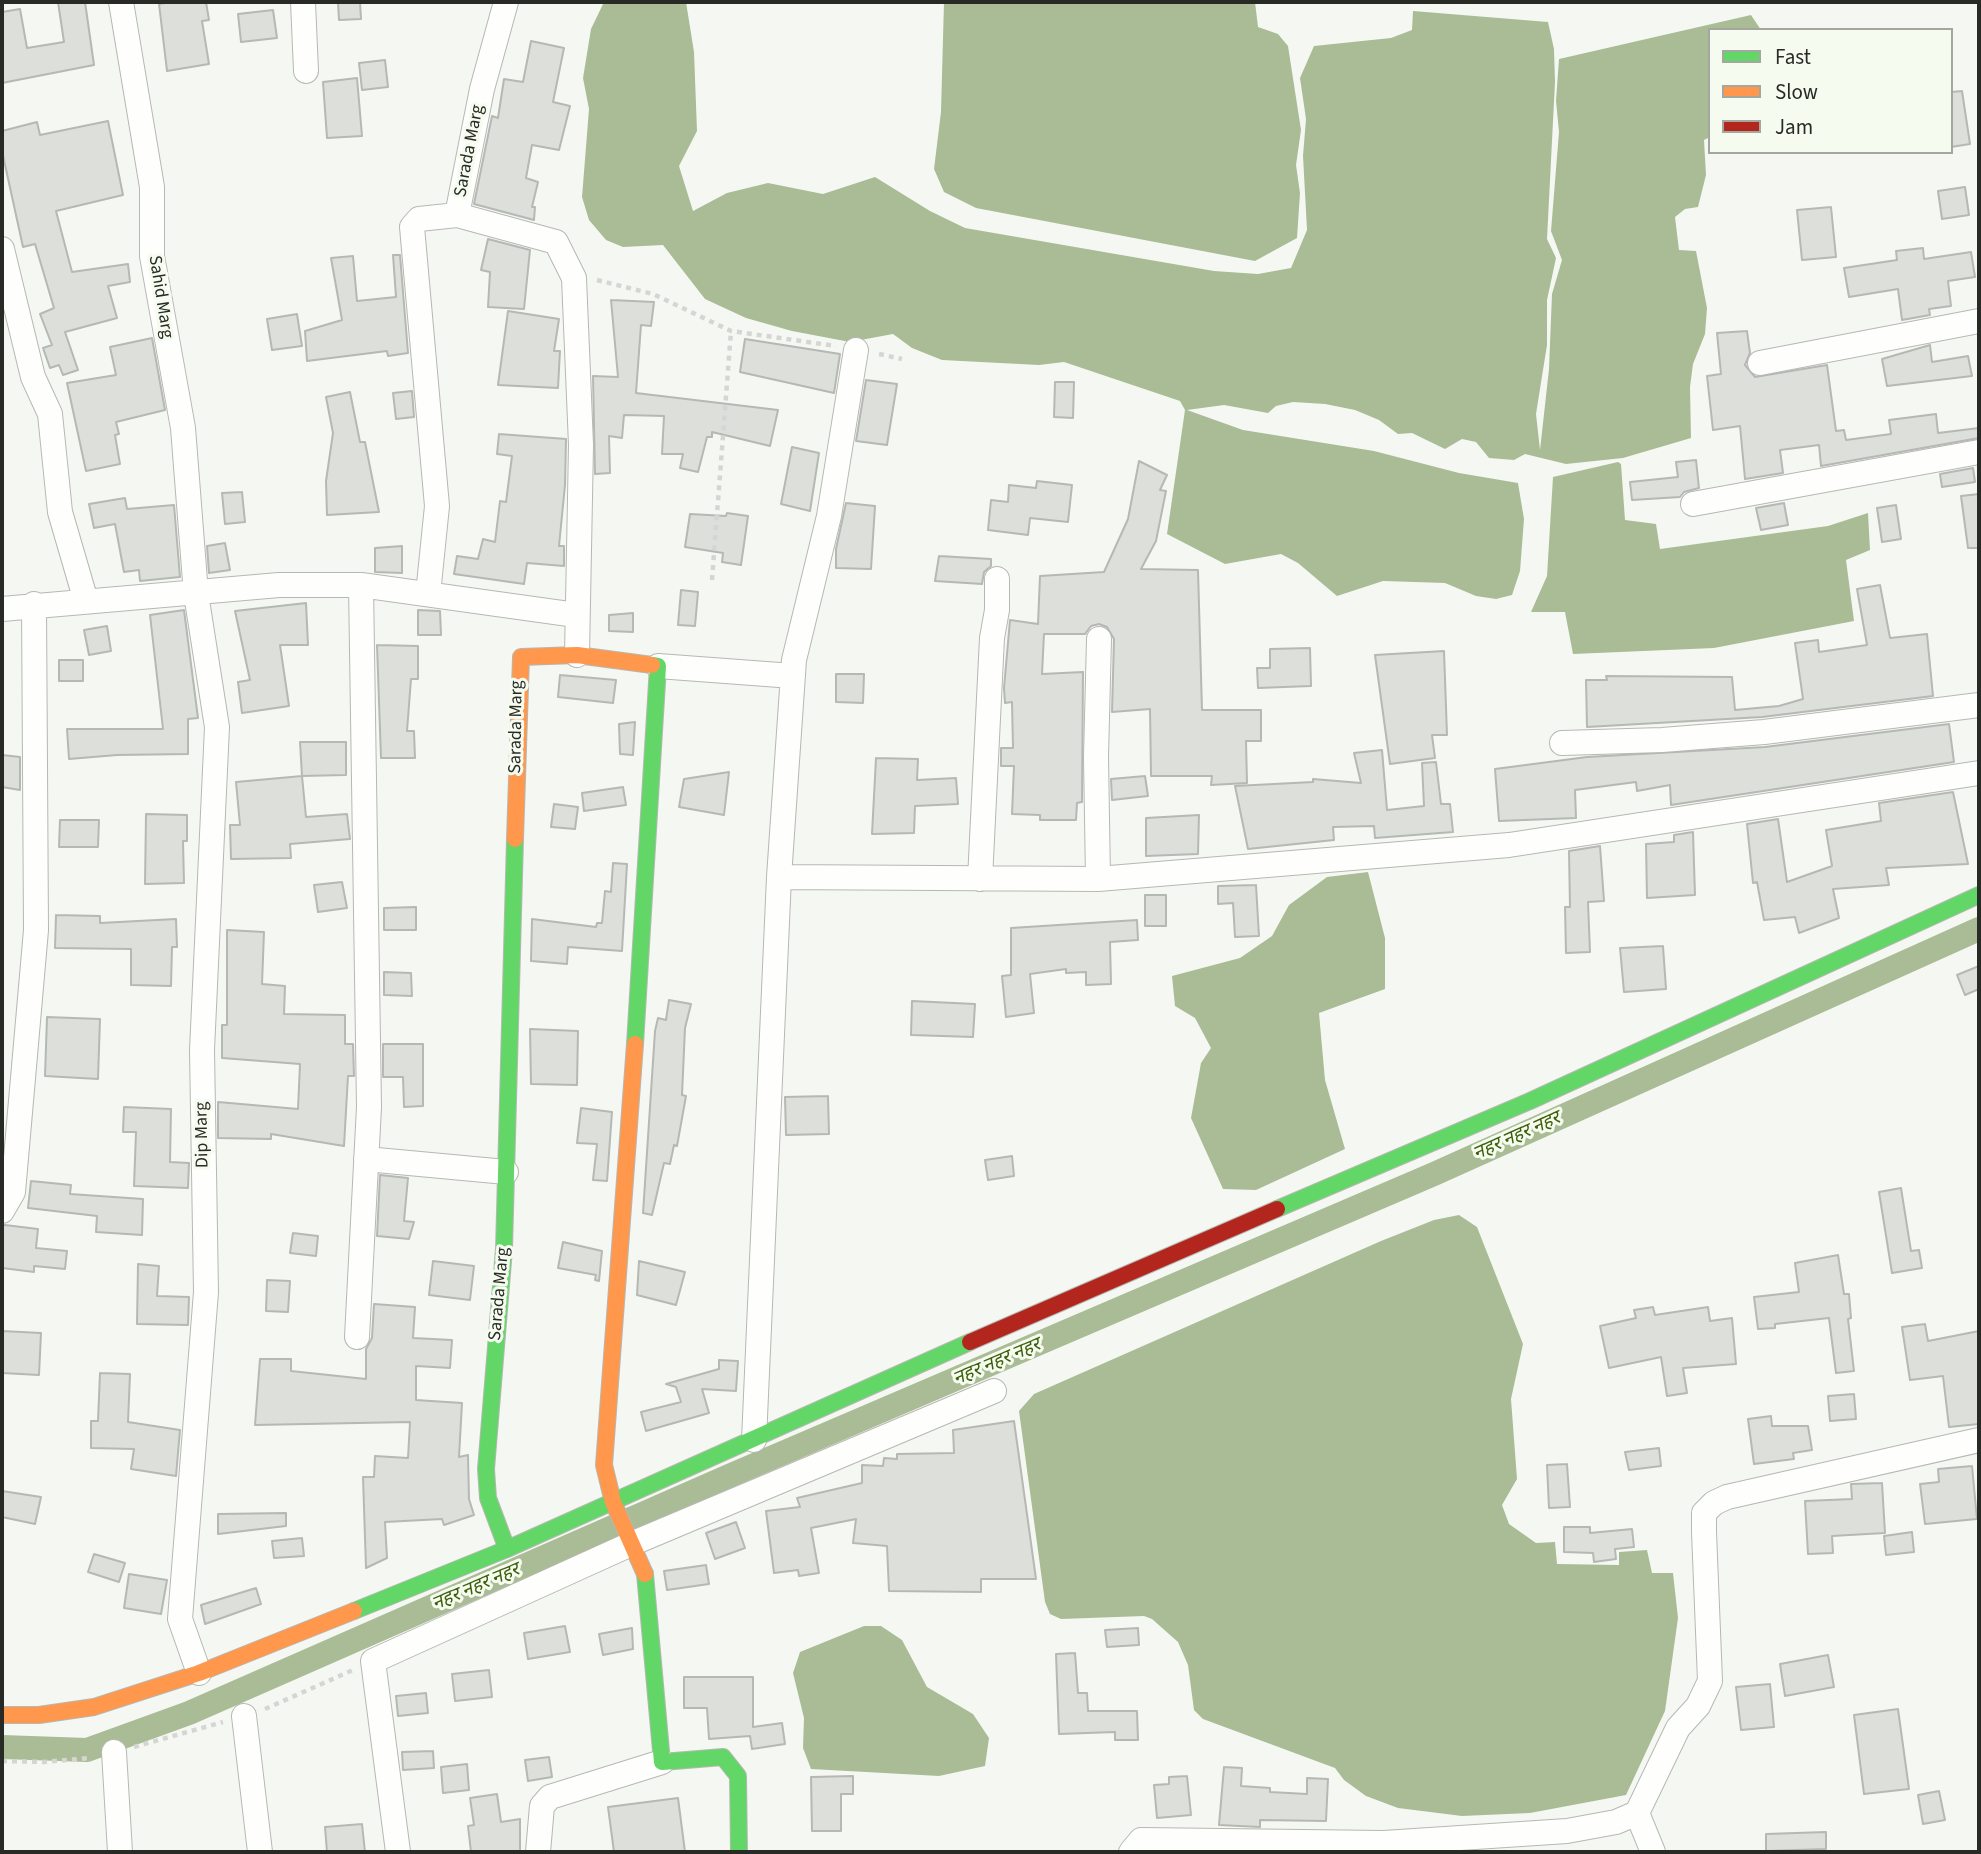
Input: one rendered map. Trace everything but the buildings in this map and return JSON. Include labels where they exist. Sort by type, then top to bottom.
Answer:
[{"type":"street","name":"Sahid Marg","points":[[121,2],[152,187],[152,256],[183,428],[196,594]]},
{"type":"street","points":[[303,2],[306,71]]},
{"type":"street","name":"Sarada Marg","points":[[506,2],[482,89],[457,215],[556,242],[574,278],[581,445],[577,655],[521,657],[519,666],[504,1249],[486,1469],[488,1498],[507,1549]]},
{"type":"street","points":[[428,594],[437,506],[412,227],[419,219],[457,215]]},
{"type":"street","points":[[2,249],[33,377],[50,414],[60,512],[86,601]]},
{"type":"street","points":[[1760,363],[1979,321]]},
{"type":"street","points":[[754,1440],[779,877],[794,660],[830,516],[856,350]]},
{"type":"street","points":[[1693,504],[1979,452]]},
{"type":"street","points":[[980,879],[992,638],[997,610],[996,579]]},
{"type":"street","points":[[2,608],[196,594],[279,585],[360,585],[576,615]]},
{"type":"street","points":[[357,1337],[369,1107],[360,585]]},
{"type":"street","name":"Dip Marg","points":[[196,594],[217,727],[202,1050],[206,1292],[180,1619],[199,1673]]},
{"type":"street","points":[[2,1212],[13,1192],[36,930],[34,604]]},
{"type":"street","points":[[1098,879],[1096,757],[1100,639]]},
{"type":"street","points":[[577,655],[657,666],[793,676]]},
{"type":"street","points":[[657,666],[629,1147],[604,1465],[615,1506],[647,1580],[662,1762]]},
{"type":"street","points":[[1562,743],[1662,740],[1764,732],[1979,705]]},
{"type":"street","points":[[779,877],[1098,879],[1509,845],[1979,773]]},
{"type":"street","points":[[2,1715],[39,1715],[94,1707],[199,1673],[615,1506],[754,1440],[1061,1302],[1530,1101],[1714,1014],[1979,895]]},
{"type":"street","points":[[366,1159],[506,1172]]},
{"type":"street","points":[[398,1852],[373,1661],[630,1541],[994,1391]]},
{"type":"street","points":[[1131,1852],[1141,1840],[1384,1843],[1567,1830],[1616,1822],[1637,1813],[1678,1728],[1698,1706],[1710,1681],[1704,1513],[1714,1503],[1727,1497],[1979,1440]]},
{"type":"street","points":[[244,1716],[260,1852]]},
{"type":"street","points":[[114,1752],[120,1852]]},
{"type":"street","points":[[538,1852],[542,1806],[550,1797],[662,1762],[723,1757],[738,1776],[739,1852]]},
{"type":"street","points":[[1637,1813],[1653,1852]]},
{"type":"path","points":[[574,278],[610,281],[653,294],[731,331],[902,359]]},
{"type":"path","points":[[712,580],[731,331]]},
{"type":"path","points":[[2,1761],[79,1761],[114,1752],[244,1716],[373,1661]]},
{"type":"shaded area","points":[[604,2],[686,2],[694,52],[697,131],[679,166],[693,211],[727,193],[768,183],[823,194],[875,177],[930,211],[965,228],[1214,271],[1258,274],[1291,268],[1307,230],[1303,156],[1306,119],[1300,78],[1314,46],[1391,38],[1412,30],[1413,11],[1548,22],[1554,49],[1555,82],[1547,239],[1556,258],[1547,300],[1547,345],[1536,414],[1540,450],[1549,369],[1552,294],[1562,260],[1551,231],[1559,132],[1556,101],[1559,59],[1751,15],[1760,28],[1708,28],[1708,138],[1704,140],[1706,175],[1698,207],[1685,209],[1675,217],[1679,250],[1696,251],[1707,308],[1705,334],[1693,364],[1690,387],[1691,438],[1623,458],[1566,464],[1525,454],[1514,460],[1489,458],[1476,442],[1462,439],[1445,449],[1412,433],[1398,434],[1379,420],[1355,410],[1325,404],[1293,402],[1276,406],[1268,413],[1224,405],[1187,410],[1243,430],[1374,451],[1459,473],[1518,483],[1524,519],[1520,571],[1512,595],[1496,599],[1476,596],[1445,583],[1383,581],[1337,596],[1298,563],[1281,554],[1225,564],[1167,534],[1185,410],[1180,401],[1064,362],[1039,365],[942,360],[912,348],[893,334],[850,342],[792,331],[746,318],[705,299],[663,245],[623,247],[606,240],[589,220],[582,197],[589,109],[583,78],[591,29]]},
{"type":"shaded area","points":[[944,2],[1255,2],[1258,27],[1278,34],[1288,46],[1301,130],[1296,165],[1300,193],[1297,238],[1255,261],[976,208],[944,192],[934,169],[941,112]]},
{"type":"shaded area","points":[[1618,462],[1621,464],[1625,520],[1656,524],[1660,549],[1828,526],[1868,513],[1870,550],[1846,560],[1854,621],[1714,648],[1573,654],[1565,612],[1531,612],[1547,576],[1553,477]]},
{"type":"shaded area","points":[[1368,872],[1385,938],[1385,989],[1319,1013],[1325,1080],[1345,1149],[1256,1190],[1223,1189],[1191,1118],[1201,1063],[1211,1048],[1195,1018],[1175,1006],[1172,976],[1240,958],[1272,936],[1289,905],[1327,877]]},
{"type":"shaded area","points":[[1459,1215],[1477,1227],[1523,1344],[1511,1399],[1517,1479],[1502,1505],[1509,1524],[1536,1543],[1555,1542],[1557,1564],[1619,1565],[1619,1552],[1647,1550],[1652,1573],[1673,1573],[1678,1618],[1665,1711],[1626,1795],[1530,1813],[1462,1816],[1398,1808],[1366,1796],[1344,1780],[1335,1768],[1203,1719],[1194,1710],[1188,1665],[1178,1642],[1152,1619],[1144,1616],[1061,1619],[1050,1614],[1045,1602],[1019,1411],[1034,1394],[1381,1241],[1434,1220]]},
{"type":"shaded area","points":[[864,1626],[881,1626],[902,1640],[927,1687],[973,1714],[989,1738],[985,1766],[939,1776],[811,1769],[803,1748],[804,1718],[793,1673],[800,1652]]},
{"type":"waterway","name":"नहर नहर नहर","points":[[2,1747],[87,1750],[189,1713],[729,1476],[1434,1174],[1979,929]]},
{"type":"traffic: fast","points":[[635,1044],[658,666],[652,665]]},
{"type":"traffic: fast","points":[[507,1549],[488,1498],[486,1469],[504,1249],[515,839]]},
{"type":"traffic: fast","points":[[1277,1209],[1530,1101],[1979,895]]},
{"type":"traffic: fast","points":[[354,1611],[507,1549],[970,1342]]},
{"type":"traffic: fast","points":[[645,1574],[662,1762],[723,1757],[738,1776],[739,1852]]},
{"type":"traffic: slow","points":[[515,839],[521,657],[577,655],[652,665]]},
{"type":"traffic: slow","points":[[635,1044],[604,1465],[613,1502],[645,1574]]},
{"type":"traffic: slow","points":[[2,1715],[39,1715],[94,1707],[199,1673],[354,1611]]},
{"type":"traffic: jam","points":[[970,1342],[1277,1209]]}]
